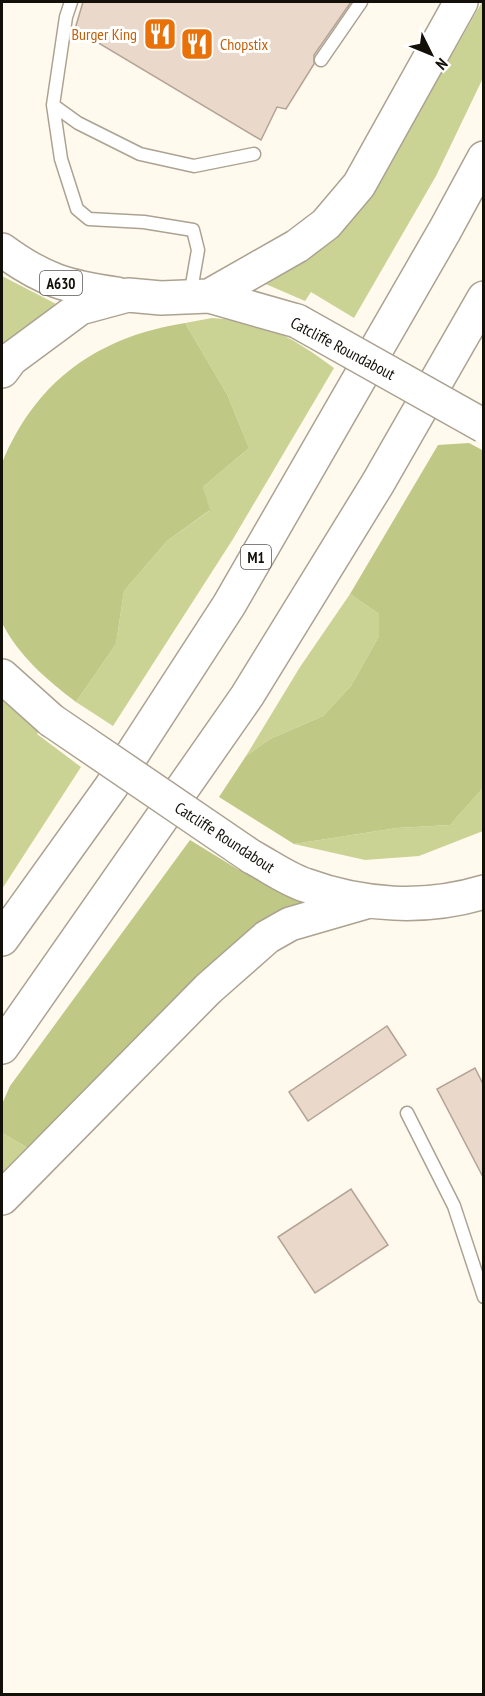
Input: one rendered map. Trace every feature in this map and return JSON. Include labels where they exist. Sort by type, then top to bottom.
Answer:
[{"type":"highway","points":[[199,296],[297,246],[333,216],[359,185],[461,2]]},
{"type":"highway","name":"M1","points":[[2,939],[111,787],[229,605],[446,230],[483,158]]},
{"type":"highway","name":"A630","points":[[2,250],[31,272],[59,283],[128,295]]},
{"type":"highway","name":"Catcliffe Roundabout","points":[[2,371],[10,359],[80,308],[128,295],[161,298],[199,296],[297,321],[483,426]]},
{"type":"highway","points":[[2,1047],[247,696],[378,483],[483,298]]},
{"type":"highway","name":"Catcliffe Roundabout","points":[[2,676],[18,694],[51,720],[252,857],[304,885],[366,902],[391,904],[460,899],[483,892]]},
{"type":"highway","points":[[2,1198],[208,989],[267,937],[290,924],[366,902]]},
{"type":"lane","points":[[71,2],[66,17],[53,105],[61,159],[76,210],[89,219],[144,222],[193,230],[198,250],[199,296]]},
{"type":"lane","points":[[321,60],[361,2]]},
{"type":"lane","points":[[53,105],[78,123],[140,154],[194,166],[254,154]]},
{"type":"lane","points":[[407,1113],[454,1206],[483,1297]]},
{"type":"green space","points":[[482,2],[483,78],[436,176],[354,318],[311,292],[305,301],[261,282],[360,208],[387,169]]},
{"type":"green space","points":[[2,276],[62,307],[2,354]]},
{"type":"green space","points":[[212,318],[248,323],[277,332],[334,368],[233,539],[113,726],[76,702],[116,644],[124,591],[167,541],[209,511],[203,487],[249,448],[227,394],[185,323]]},
{"type":"green space","points":[[185,323],[227,394],[249,448],[203,487],[210,510],[167,541],[124,591],[116,644],[76,702],[34,667],[2,623],[2,463],[16,434],[33,408],[52,386],[73,368],[97,352],[124,339]]},
{"type":"green space","points":[[469,443],[484,451],[483,788],[450,825],[397,828],[294,844],[219,797],[246,756],[270,739],[323,716],[351,686],[379,636],[379,614],[350,594],[438,445]]},
{"type":"green space","points":[[350,594],[379,614],[379,636],[351,686],[323,716],[270,739],[246,756],[300,667]]},
{"type":"green space","points":[[2,694],[43,724],[37,734],[81,767],[2,889]]},
{"type":"green space","points":[[483,788],[483,831],[419,856],[365,860],[294,844],[397,828],[450,825]]},
{"type":"green space","points":[[190,840],[239,870],[246,861],[317,902],[30,1149],[2,1133],[2,1104],[10,1086]]},
{"type":"green space","points":[[2,1133],[30,1149],[2,1177]]},
{"type":"building","points":[[83,2],[351,2],[314,55],[314,64],[286,109],[277,107],[261,140],[75,29]]},
{"type":"building","points":[[387,1026],[406,1055],[308,1121],[289,1092]]},
{"type":"building","points":[[475,1068],[483,1084],[483,1177],[437,1089]]},
{"type":"building","points":[[351,1189],[388,1245],[315,1293],[278,1237]]},
{"type":"place","name":"Burger King","points":[[160,34]]},
{"type":"place","name":"Chopstix","points":[[197,44]]}]
